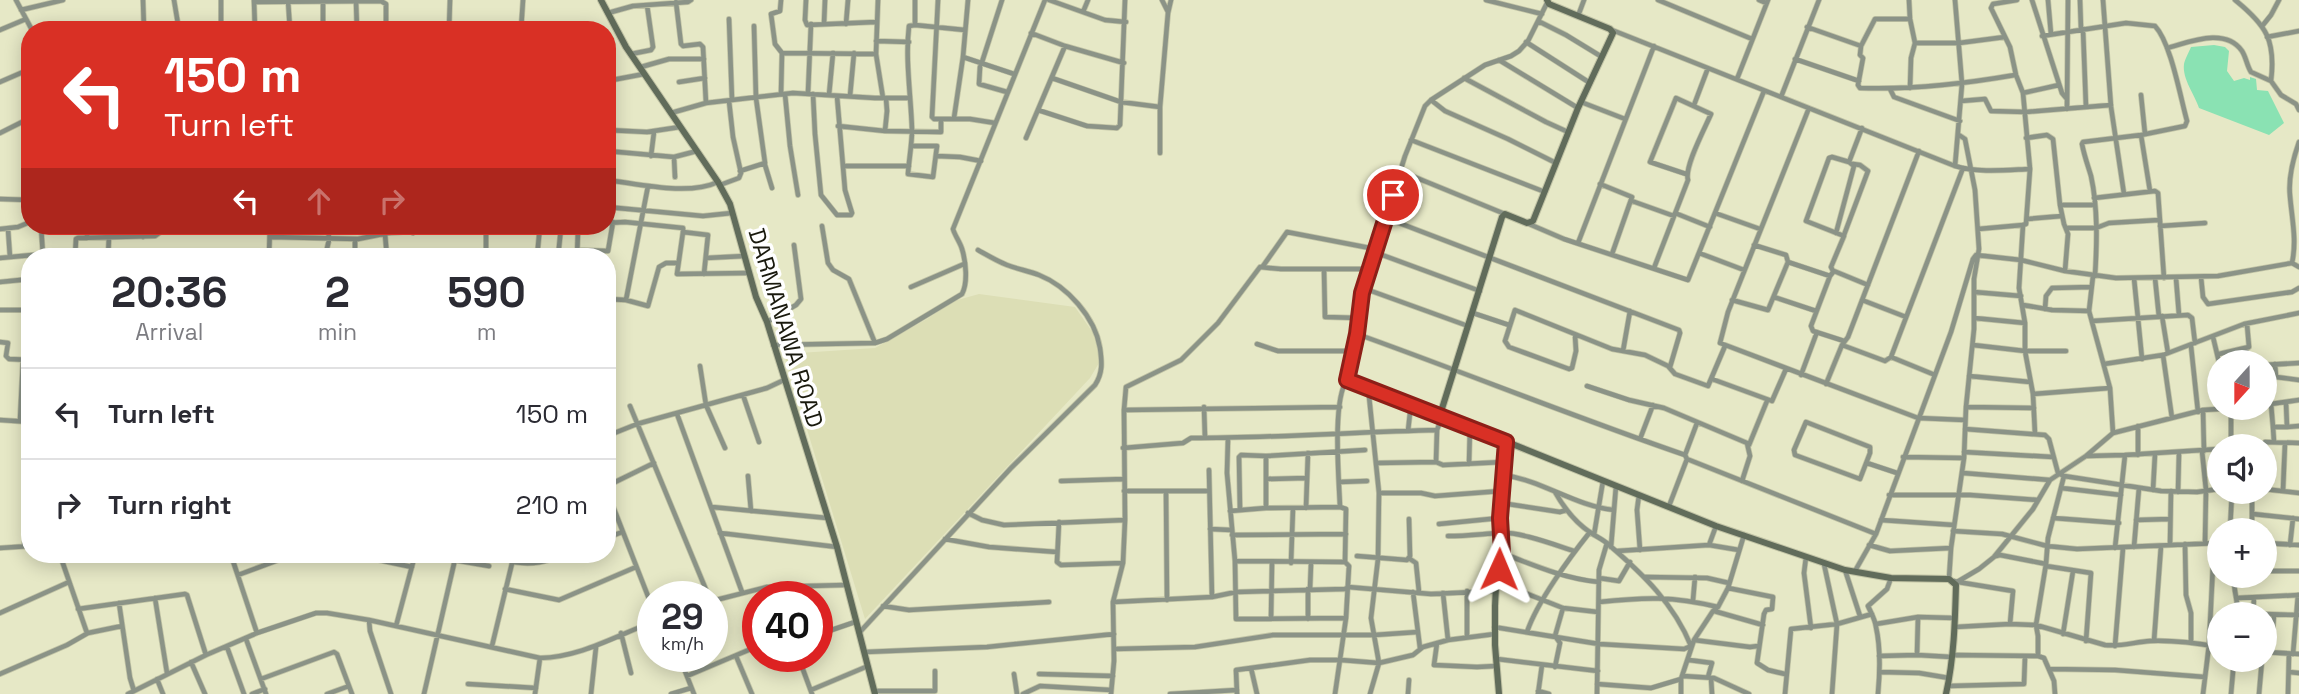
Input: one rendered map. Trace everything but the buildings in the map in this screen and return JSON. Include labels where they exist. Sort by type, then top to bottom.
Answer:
[{"type":"street","points":[[16,0],[26,19],[21,21]]},
{"type":"street","points":[[21,10],[63,0]]},
{"type":"street","points":[[143,0],[144,21]]},
{"type":"street","points":[[174,0],[178,21]]},
{"type":"street","points":[[220,0],[221,21]]},
{"type":"street","points":[[323,0],[323,21]]},
{"type":"street","points":[[255,21],[254,1],[323,0],[384,2],[386,21]]},
{"type":"street","points":[[449,21],[450,0]]},
{"type":"street","points":[[522,21],[523,0]]},
{"type":"street","name":"DARMANAWA ROAD","points":[[601,0],[612,21]]},
{"type":"street","points":[[608,13],[633,3],[647,5],[691,0]]},
{"type":"street","points":[[781,0],[780,11],[771,14],[775,44],[782,53],[783,94],[798,195]]},
{"type":"street","points":[[806,0],[807,25],[876,22]]},
{"type":"street","points":[[824,24],[825,0]]},
{"type":"street","points":[[846,24],[848,0]]},
{"type":"street","points":[[878,0],[876,54],[887,111],[885,131]]},
{"type":"street","points":[[915,0],[915,25]]},
{"type":"street","points":[[938,0],[932,117],[995,123]]},
{"type":"street","points":[[954,118],[968,0]]},
{"type":"street","points":[[1002,0],[981,65],[979,83],[1007,92]]},
{"type":"street","points":[[774,345],[875,343],[887,339],[962,294],[966,287],[962,247],[953,229],[1031,33],[1047,0],[1105,20],[1126,22]]},
{"type":"street","points":[[1083,12],[1088,0]]},
{"type":"street","points":[[1038,110],[1087,126],[1117,128],[1121,120],[1125,0]]},
{"type":"street","points":[[1162,0],[1168,13]]},
{"type":"street","points":[[1160,153],[1160,107],[1171,0]]},
{"type":"street","points":[[1486,0],[1542,15]]},
{"type":"street","points":[[1513,7],[1515,0]]},
{"type":"street","points":[[1578,16],[1584,0]]},
{"type":"street","points":[[1658,0],[1752,39]]},
{"type":"street","points":[[1737,79],[1767,1],[1759,0]]},
{"type":"street","points":[[1781,97],[1819,0]]},
{"type":"street","points":[[1909,0],[1915,43],[1911,58],[1910,88]]},
{"type":"street","points":[[1955,0],[1962,84],[1955,166]]},
{"type":"street","points":[[2017,0],[1992,6],[2012,53],[2026,113],[2030,169],[2019,279],[2025,323],[2025,351],[2033,394],[2035,434]]},
{"type":"street","points":[[2032,0],[2059,85],[2067,100]]},
{"type":"street","points":[[2048,0],[2050,34]]},
{"type":"street","points":[[2067,109],[2068,0]]},
{"type":"street","points":[[2080,0],[2086,107]]},
{"type":"street","points":[[2103,0],[2110,105],[2124,194]]},
{"type":"street","points":[[2235,0],[2263,25],[2272,63],[2271,82]]},
{"type":"street","points":[[2263,25],[2279,0]]},
{"type":"street","points":[[288,1],[289,21]]},
{"type":"street","points":[[356,1],[357,21]]},
{"type":"street","points":[[1340,507],[1336,452],[1340,407],[1357,334],[1363,288],[1420,116],[1431,100],[1485,65],[1511,56],[1526,43],[1547,1],[1612,30],[1955,166],[2030,169]]},
{"type":"street","points":[[676,2],[681,44],[702,45],[706,103]]},
{"type":"street","points":[[631,54],[651,50],[653,47],[647,5]]},
{"type":"street","points":[[616,181],[696,188],[740,178],[730,101],[729,19]]},
{"type":"street","points":[[1910,19],[1875,19],[1861,46],[1860,55],[1863,58],[1860,88],[1890,89],[1962,84],[2016,75]]},
{"type":"street","points":[[0,30],[21,21]]},
{"type":"street","points":[[1538,21],[1602,57]]},
{"type":"street","points":[[2042,36],[2138,23],[2155,26],[2167,48],[2187,124],[2171,130],[2082,144],[2091,177],[2096,228],[2089,310],[2110,388],[2113,433]]},
{"type":"street","points":[[811,24],[810,94],[821,195],[834,213],[842,217],[851,215],[852,212],[845,190],[837,96]]},
{"type":"street","points":[[754,26],[756,97],[765,165],[772,188]]},
{"type":"street","points":[[911,146],[936,145],[933,177],[909,175],[912,131],[909,26],[965,30]]},
{"type":"street","name":"DARMANAWA ROAD","points":[[616,27],[631,54],[719,183],[733,212],[749,273],[837,547],[875,693]]},
{"type":"street","points":[[1807,27],[1861,46]]},
{"type":"street","points":[[1527,223],[1533,221],[1612,30]]},
{"type":"street","points":[[2267,37],[2299,32]]},
{"type":"street","points":[[1031,33],[1124,63]]},
{"type":"street","points":[[1915,43],[1959,43],[2005,37]]},
{"type":"street","points":[[2167,48],[2214,37],[2222,38],[2242,51],[2251,72],[2271,82],[2281,95],[2296,104],[2299,110]]},
{"type":"street","points":[[876,41],[909,42]]},
{"type":"street","points":[[1526,43],[1590,83]]},
{"type":"street","points":[[1026,138],[1065,46]]},
{"type":"street","points":[[1578,243],[1654,46]]},
{"type":"street","points":[[782,53],[876,54]]},
{"type":"street","points":[[828,95],[833,53]]},
{"type":"street","points":[[850,96],[854,53]]},
{"type":"street","points":[[963,57],[1014,75]]},
{"type":"street","points":[[641,67],[669,59],[704,59]]},
{"type":"street","points":[[1795,59],[1859,81]]},
{"type":"street","points":[[1499,60],[1580,105],[1625,119]]},
{"type":"street","points":[[1694,105],[1708,68]]},
{"type":"street","points":[[0,82],[21,73]]},
{"type":"street","points":[[616,79],[645,74]]},
{"type":"street","points":[[679,82],[705,78]]},
{"type":"street","points":[[1052,78],[1121,102],[1160,107]]},
{"type":"street","points":[[1464,78],[1569,132]]},
{"type":"street","points":[[2023,93],[2059,85]]},
{"type":"street","points":[[1890,89],[1894,97],[1960,121]]},
{"type":"street","points":[[1400,171],[1578,243],[1688,280],[1764,91]]},
{"type":"street","points":[[671,113],[706,103],[783,94],[909,97]]},
{"type":"street","points":[[2141,94],[2150,191]]},
{"type":"street","points":[[1654,268],[1688,180],[1686,174],[1711,114],[1676,99],[1650,162],[1686,174]]},
{"type":"street","points":[[1961,101],[1985,99],[1991,111],[2026,113],[2110,105]]},
{"type":"street","points":[[1431,100],[1445,111],[1556,164]]},
{"type":"street","points":[[1809,108],[1732,300],[1719,340],[1721,345],[1918,418],[1965,420]]},
{"type":"street","points":[[838,126],[885,131],[941,132],[941,119]]},
{"type":"street","points":[[0,133],[21,122]]},
{"type":"street","points":[[616,130],[654,132],[680,127]]},
{"type":"street","points":[[1836,233],[1844,209],[1851,163],[1862,128]]},
{"type":"street","points":[[651,156],[654,132]]},
{"type":"street","points":[[1946,694],[1955,627],[1956,585],[1953,581],[1951,548],[1963,472],[1966,407],[1973,345],[1974,292],[1979,254],[1975,190],[1965,139],[1959,135]]},
{"type":"street","points":[[2026,138],[2047,135],[2053,139],[2060,205],[2068,238],[2065,271]]},
{"type":"street","points":[[1411,140],[1545,192]]},
{"type":"street","points":[[2292,263],[2295,235],[2290,174],[2299,142]]},
{"type":"street","points":[[616,152],[674,157],[697,151]]},
{"type":"street","points":[[1826,384],[1843,343],[1849,337],[1919,151]]},
{"type":"street","points":[[936,156],[981,161]]},
{"type":"street","points":[[674,157],[675,177]]},
{"type":"street","points":[[1844,235],[1808,223],[1806,218],[1830,157],[1860,165],[1868,171],[1811,326],[1817,332],[1885,361],[1891,357],[1963,168]]},
{"type":"street","points":[[740,171],[765,165]]},
{"type":"street","points":[[844,166],[909,166]]},
{"type":"street","points":[[1600,184],[1631,197],[1632,201],[1710,227]]},
{"type":"street","points":[[626,300],[648,186]]},
{"type":"street","points":[[2094,198],[2158,192],[2164,278]]},
{"type":"street","points":[[0,199],[21,200]]},
{"type":"street","points":[[1612,254],[1632,201]]},
{"type":"street","points":[[2060,205],[2094,205]]},
{"type":"street","points":[[616,208],[704,216],[733,212]]},
{"type":"street","points":[[625,222],[627,209]]},
{"type":"street","points":[[1716,213],[1760,229]]},
{"type":"street","points":[[1436,462],[1437,430],[1505,214]]},
{"type":"street","points":[[2027,219],[2062,216]]},
{"type":"street","points":[[1386,218],[1680,331],[1670,368]]},
{"type":"street","points":[[616,222],[683,228],[677,274],[749,273]]},
{"type":"street","points":[[2066,228],[2096,228],[2109,223],[2205,223]]},
{"type":"street","points":[[0,229],[21,225]]},
{"type":"street","points":[[1978,229],[2023,225]]},
{"type":"street","points":[[822,226],[828,263],[833,270],[849,279],[875,343]]},
{"type":"street","points":[[8,229],[10,257]]},
{"type":"street","points":[[683,232],[708,235],[704,274]]},
{"type":"street","points":[[1023,694],[1040,686],[1111,692],[1113,602],[1123,563],[1126,387],[1181,359],[1217,323],[1287,232],[1374,250],[1480,291]]},
{"type":"street","points":[[76,248],[76,239],[87,237],[159,235]]},
{"type":"street","points":[[327,248],[329,235]]},
{"type":"street","points":[[270,248],[271,237],[329,240],[379,235]]},
{"type":"street","points":[[109,248],[111,237]]},
{"type":"street","points":[[355,239],[355,248]]},
{"type":"street","points":[[1732,300],[1766,310],[1774,297],[1788,261],[1786,255],[1754,244]]},
{"type":"street","points":[[765,316],[796,305],[801,299],[794,245]]},
{"type":"street","points":[[858,634],[968,513],[1100,377],[1102,368],[1096,332],[1078,304],[1040,275],[1002,263],[978,250]]},
{"type":"street","points":[[1699,253],[1744,270]]},
{"type":"street","points":[[1855,572],[1876,534],[1951,332],[1973,259],[1979,254],[2021,260],[2065,271],[2134,278],[2218,276],[2292,263],[2299,267]]},
{"type":"street","points":[[706,258],[745,256]]},
{"type":"street","points":[[0,258],[21,257]]},
{"type":"street","points":[[1788,261],[1868,285]]},
{"type":"street","points":[[616,299],[648,306],[659,267],[666,263],[678,263]]},
{"type":"street","points":[[911,287],[964,264]]},
{"type":"street","points":[[1263,266],[1281,269],[1369,268]]},
{"type":"street","points":[[1324,269],[1325,317],[1359,318]]},
{"type":"street","points":[[2201,276],[2203,297],[2208,304],[2292,292],[2299,288]]},
{"type":"street","points":[[2175,277],[2179,315]]},
{"type":"street","points":[[2134,278],[2142,359]]},
{"type":"street","points":[[2155,278],[2172,418]]},
{"type":"street","points":[[0,282],[21,280]]},
{"type":"street","points":[[2045,309],[2046,296],[2052,288],[2091,287]]},
{"type":"street","points":[[1363,288],[1469,327]]},
{"type":"street","points":[[1974,292],[2021,296]]},
{"type":"street","points":[[1774,297],[1816,311]]},
{"type":"street","points":[[1862,300],[1906,317]]},
{"type":"street","points":[[2023,304],[2045,309],[2089,310]]},
{"type":"street","points":[[0,310],[21,310]]},
{"type":"street","points":[[1575,335],[1576,351],[1572,368],[1569,369],[1506,345],[1505,341],[1515,310],[1575,335],[1623,351],[1645,355],[1670,368],[1675,374],[1707,386],[1725,346]]},
{"type":"street","points":[[1623,351],[1630,311]]},
{"type":"street","points":[[1473,313],[1509,326]]},
{"type":"street","points":[[2104,364],[2166,354],[2247,324],[2299,313]]},
{"type":"street","points":[[1953,531],[1985,532],[2047,546],[2077,549],[2205,543],[2206,490],[2192,318],[2179,315],[2092,321]]},
{"type":"street","points":[[1974,318],[2025,323]]},
{"type":"street","points":[[2241,350],[2250,345],[2247,324]]},
{"type":"street","points":[[1801,374],[1817,332]]},
{"type":"street","points":[[1357,334],[1640,439],[1876,534]]},
{"type":"street","points":[[2213,337],[2218,350]]},
{"type":"street","points":[[0,342],[7,342],[7,358],[21,359]]},
{"type":"street","points":[[1257,344],[1279,351],[1353,351]]},
{"type":"street","points":[[1973,345],[2025,351],[2066,351]]},
{"type":"street","points":[[1891,357],[1935,375]]},
{"type":"street","points":[[2277,364],[2299,363]]},
{"type":"street","points":[[700,366],[706,405],[724,449]]},
{"type":"street","points":[[1712,379],[1772,401],[1786,369]]},
{"type":"street","points":[[1969,376],[2030,382]]},
{"type":"street","points":[[2277,377],[2299,380]]},
{"type":"street","points":[[616,432],[637,424],[743,395],[784,380]]},
{"type":"street","points":[[1347,380],[1716,526],[1845,570],[1891,578],[1953,581],[2014,591],[2010,624]]},
{"type":"street","points":[[1587,386],[1653,405],[1749,445]]},
{"type":"street","points":[[2033,394],[2110,388]]},
{"type":"street","points":[[743,395],[760,442]]},
{"type":"street","points":[[1369,396],[1380,493],[1378,559],[1372,611],[1379,663],[1370,694]]},
{"type":"street","points":[[2277,403],[2299,400]]},
{"type":"street","points":[[1742,481],[1750,456],[1749,445],[1767,401]]},
{"type":"street","points":[[2286,402],[2287,427]]},
{"type":"street","points":[[1408,431],[1411,404]]},
{"type":"street","points":[[1640,439],[1653,405]]},
{"type":"street","points":[[630,406],[702,581]]},
{"type":"street","points":[[1204,407],[1205,438]]},
{"type":"street","points":[[1124,410],[1340,407]]},
{"type":"street","points":[[1966,407],[2034,408]]},
{"type":"street","points":[[1953,581],[1979,569],[1994,557],[2050,480],[2086,456],[2113,433],[2207,410]]},
{"type":"street","points":[[0,419],[20,421],[21,412]]},
{"type":"street","points":[[677,414],[742,592],[728,596]]},
{"type":"street","points":[[2273,420],[2273,434]]},
{"type":"street","points":[[1807,422],[1870,447],[1867,463],[1861,479],[1857,480],[1793,452],[1807,422]]},
{"type":"street","points":[[1669,506],[1697,423]]},
{"type":"street","points":[[2138,426],[2138,455]]},
{"type":"street","points":[[2273,428],[2299,426]]},
{"type":"street","points":[[1469,464],[1470,428]]},
{"type":"street","points":[[1965,429],[2047,436],[2061,474],[2061,488],[2047,546],[2036,625],[2038,656]]},
{"type":"street","points":[[1124,448],[1184,443],[1191,438],[1279,438],[1437,430]]},
{"type":"street","points":[[1228,438],[1227,473],[1235,561],[1236,619],[1346,618]]},
{"type":"street","points":[[1499,694],[1494,630],[1496,588],[1502,553],[1500,518],[1506,442]]},
{"type":"street","points":[[2277,442],[2299,443]]},
{"type":"street","points":[[2283,491],[2285,443]]},
{"type":"street","points":[[1240,510],[1241,455],[1364,450]]},
{"type":"street","points":[[2086,456],[2207,450]]},
{"type":"street","points":[[1306,508],[1308,453]]},
{"type":"street","points":[[2178,492],[2179,453]]},
{"type":"street","points":[[2153,490],[2155,454]]},
{"type":"street","points":[[2115,548],[2125,455]]},
{"type":"street","points":[[1266,456],[1266,508]]},
{"type":"street","points":[[1903,457],[2053,457]]},
{"type":"street","points":[[1376,463],[1436,462],[1443,465],[1503,462]]},
{"type":"street","points":[[616,484],[654,463]]},
{"type":"street","points":[[1867,463],[1897,473]]},
{"type":"street","points":[[1209,470],[1212,597]]},
{"type":"street","points":[[1963,472],[2050,480]]},
{"type":"street","points":[[2061,474],[2153,490],[2206,490]]},
{"type":"street","points":[[1503,475],[1522,479],[1599,509],[1614,510]]},
{"type":"street","points":[[748,476],[751,511]]},
{"type":"street","points":[[1266,479],[1307,478]]},
{"type":"street","points":[[1060,481],[1124,479]]},
{"type":"street","points":[[1527,632],[1574,551],[1592,534],[1603,480]]},
{"type":"street","points":[[1339,482],[1367,481]]},
{"type":"street","points":[[1597,694],[1600,564],[1612,547],[1616,485]]},
{"type":"street","points":[[2061,488],[2121,495]]},
{"type":"street","points":[[2134,547],[2138,488]]},
{"type":"street","points":[[2277,490],[2299,493]]},
{"type":"street","points":[[1124,491],[1209,491]]},
{"type":"street","points":[[1166,491],[1167,600]]},
{"type":"street","points":[[1380,493],[1421,493],[1435,496],[1501,491]]},
{"type":"street","points":[[2170,545],[2171,491]]},
{"type":"street","points":[[1555,492],[1566,510],[1592,534],[1630,562],[1663,597],[1682,624],[1691,646]]},
{"type":"street","points":[[1640,494],[1637,510],[1640,550]]},
{"type":"street","points":[[1889,495],[1959,495],[2038,500]]},
{"type":"street","points":[[1501,503],[1560,512],[1566,510]]},
{"type":"street","points":[[2253,504],[2253,518]]},
{"type":"street","points":[[712,507],[827,518]]},
{"type":"street","points":[[1230,511],[1266,508],[1346,509],[1348,587],[1335,694]]},
{"type":"street","points":[[1291,563],[1293,508]]},
{"type":"street","points":[[968,513],[982,520],[1004,525],[1125,520]]},
{"type":"street","points":[[2253,514],[2296,519],[2290,545]]},
{"type":"street","points":[[616,515],[642,581]]},
{"type":"street","points":[[1439,524],[1500,518]]},
{"type":"street","points":[[2053,518],[2119,523]]},
{"type":"street","points":[[1409,519],[1409,559]]},
{"type":"street","points":[[2136,520],[2170,519]]},
{"type":"street","points":[[1881,520],[1954,524]]},
{"type":"street","points":[[1059,522],[1057,562],[1061,565],[1123,563]]},
{"type":"street","points":[[1709,545],[1716,526]]},
{"type":"street","points":[[1210,529],[1232,532],[1346,534]]},
{"type":"street","points":[[1448,536],[1500,532],[1541,540],[1574,551]]},
{"type":"street","points":[[616,535],[622,533]]},
{"type":"street","points":[[720,533],[837,547]]},
{"type":"street","points":[[1681,694],[1682,677],[1691,646],[1718,607],[1744,535]]},
{"type":"street","points":[[945,539],[989,547],[1058,552]]},
{"type":"street","points":[[2185,544],[2191,643]]},
{"type":"street","points":[[2277,544],[2299,545]]},
{"type":"street","points":[[1612,547],[1640,550],[1709,545],[1739,550]]},
{"type":"street","points":[[1870,545],[1890,551],[1951,548]]},
{"type":"street","points":[[0,548],[21,546]]},
{"type":"street","points":[[2154,641],[2161,546]]},
{"type":"street","points":[[2115,646],[2123,548]]},
{"type":"street","points":[[1502,553],[1541,568],[1599,580],[1619,581],[1630,562]]},
{"type":"street","points":[[1994,557],[2000,555],[2089,572],[2091,576],[2086,641]]},
{"type":"street","points":[[1357,556],[1409,559],[1416,563],[1421,649]]},
{"type":"street","points":[[1806,557],[1804,573],[1811,628]]},
{"type":"street","points":[[1235,561],[1311,564],[1346,562]]},
{"type":"street","points":[[1271,619],[1272,562]]},
{"type":"street","points":[[63,563],[88,634]]},
{"type":"street","points":[[234,563],[257,633]]},
{"type":"street","points":[[238,575],[268,563]]},
{"type":"street","points":[[393,563],[412,567]]},
{"type":"street","points":[[396,626],[413,563]]},
{"type":"street","points":[[424,694],[454,563]]},
{"type":"street","points":[[476,563],[489,566]]},
{"type":"street","points":[[492,646],[513,563]]},
{"type":"street","points":[[524,563],[545,563]]},
{"type":"street","points":[[1824,563],[1837,624],[1832,694]]},
{"type":"street","points":[[1308,619],[1311,564]]},
{"type":"street","points":[[505,589],[559,600],[636,567]]},
{"type":"street","points":[[1845,570],[1860,616]]},
{"type":"street","points":[[2063,634],[2073,571]]},
{"type":"street","points":[[2277,571],[2299,571]]},
{"type":"street","points":[[1644,577],[1695,577],[1773,597],[1772,609],[1766,610],[1757,661],[1758,665],[1768,670],[1785,674]]},
{"type":"street","points":[[1693,600],[1695,577]]},
{"type":"street","points":[[1886,694],[1878,694],[1880,672],[1876,624],[1868,606],[1887,589],[1891,578]]},
{"type":"street","points":[[0,613],[69,582]]},
{"type":"street","points":[[833,585],[846,585]]},
{"type":"street","points":[[1113,602],[1212,597],[1236,592],[1348,587],[1443,593],[1496,588],[1520,591],[1563,608],[1598,612]]},
{"type":"street","points":[[2233,588],[2237,602]]},
{"type":"street","points":[[1467,591],[1468,638]]},
{"type":"street","points":[[1443,593],[1448,640]]},
{"type":"street","points":[[78,609],[187,595],[206,655]]},
{"type":"street","points":[[2237,597],[2299,595],[2294,654],[2288,672],[2288,694]]},
{"type":"street","points":[[1599,602],[1663,597],[1693,600],[1718,607]]},
{"type":"street","points":[[155,598],[167,673]]},
{"type":"street","points":[[882,606],[909,610],[1049,602]]},
{"type":"street","points":[[119,603],[131,693],[206,655],[257,633],[316,613],[369,620],[540,658],[559,657],[596,647],[637,628]]},
{"type":"street","points":[[1555,636],[1563,608]]},
{"type":"street","points":[[1713,611],[1763,625]]},
{"type":"street","points":[[1785,694],[1791,629],[1837,624],[1872,614]]},
{"type":"street","points":[[2277,615],[2298,615]]},
{"type":"street","points":[[1876,624],[1918,617],[1955,618]]},
{"type":"street","points":[[1917,654],[1918,617]]},
{"type":"street","points":[[369,620],[370,631],[391,694]]},
{"type":"street","points":[[833,630],[855,622]]},
{"type":"street","points":[[1955,627],[2036,625],[2086,641],[2115,646],[2127,642],[2154,641],[2207,645]]},
{"type":"street","points":[[0,674],[67,646],[88,634],[122,626]]},
{"type":"street","points":[[1170,694],[1237,692],[1235,671],[1310,660],[1379,663],[1413,654],[1437,643],[1494,630],[1555,636],[1599,645],[1684,649],[1691,646]]},
{"type":"street","points":[[1114,649],[1195,647],[1265,635],[1374,635],[1418,632]]},
{"type":"street","points":[[621,634],[631,673]]},
{"type":"street","points":[[865,652],[987,647],[1114,634]]},
{"type":"street","points":[[1555,636],[1560,643],[1555,667]]},
{"type":"street","points":[[246,639],[265,691],[252,694]]},
{"type":"street","points":[[1694,640],[1758,646]]},
{"type":"street","points":[[1437,643],[1434,665],[1478,667],[1496,662],[1598,671]]},
{"type":"street","points":[[227,647],[244,694]]},
{"type":"street","points":[[591,694],[596,647]]},
{"type":"street","points":[[261,678],[334,652],[352,694]]},
{"type":"street","points":[[687,676],[742,653]]},
{"type":"street","points":[[736,656],[752,694]]},
{"type":"street","points":[[1879,656],[2038,656],[2044,658],[2049,669],[2055,694]]},
{"type":"street","points":[[1880,672],[1919,673],[1949,682],[2024,684],[2025,657]]},
{"type":"street","points":[[468,684],[536,691],[540,658]]},
{"type":"street","points":[[1689,660],[1712,663],[1709,677],[1712,694]]},
{"type":"street","points":[[191,662],[205,694]]},
{"type":"street","points":[[2203,694],[2207,664]]},
{"type":"street","points":[[804,672],[812,692],[869,666]]},
{"type":"street","points":[[1542,666],[1538,693],[1549,694]]},
{"type":"street","points":[[1251,668],[1257,694]]},
{"type":"street","points":[[2049,669],[2115,670],[2205,677]]},
{"type":"street","points":[[875,693],[935,691],[935,671]]},
{"type":"street","points":[[685,672],[694,694]]},
{"type":"street","points":[[2231,694],[2233,672]]},
{"type":"street","points":[[2259,694],[2261,672]]},
{"type":"street","points":[[2288,672],[2299,673]]},
{"type":"street","points":[[1014,674],[1017,694]]},
{"type":"street","points":[[1039,674],[1113,676]]},
{"type":"street","points":[[1597,684],[1630,691],[1651,688],[1682,677],[1709,677],[1749,694]]},
{"type":"street","points":[[157,679],[163,694]]},
{"type":"street","points":[[1408,694],[1409,680]]},
{"type":"street","points":[[327,694],[349,686]]},
{"type":"street","points":[[671,694],[691,688]]},
{"type":"shaded area","points":[[2191,47],[2225,47],[2229,51],[2227,71],[2234,81],[2244,78],[2250,80],[2250,77],[2256,79],[2257,90],[2268,91],[2284,123],[2269,135],[2199,108],[2187,81],[2184,64]]},
{"type":"shaded area","points":[[979,294],[1075,307],[1096,337],[1099,363],[1090,378],[865,619],[784,354],[875,348],[954,301]]},
{"type":"route","points":[[1393,195],[1362,293],[1347,380],[1506,442],[1500,518],[1502,553],[1499,569]]}]
